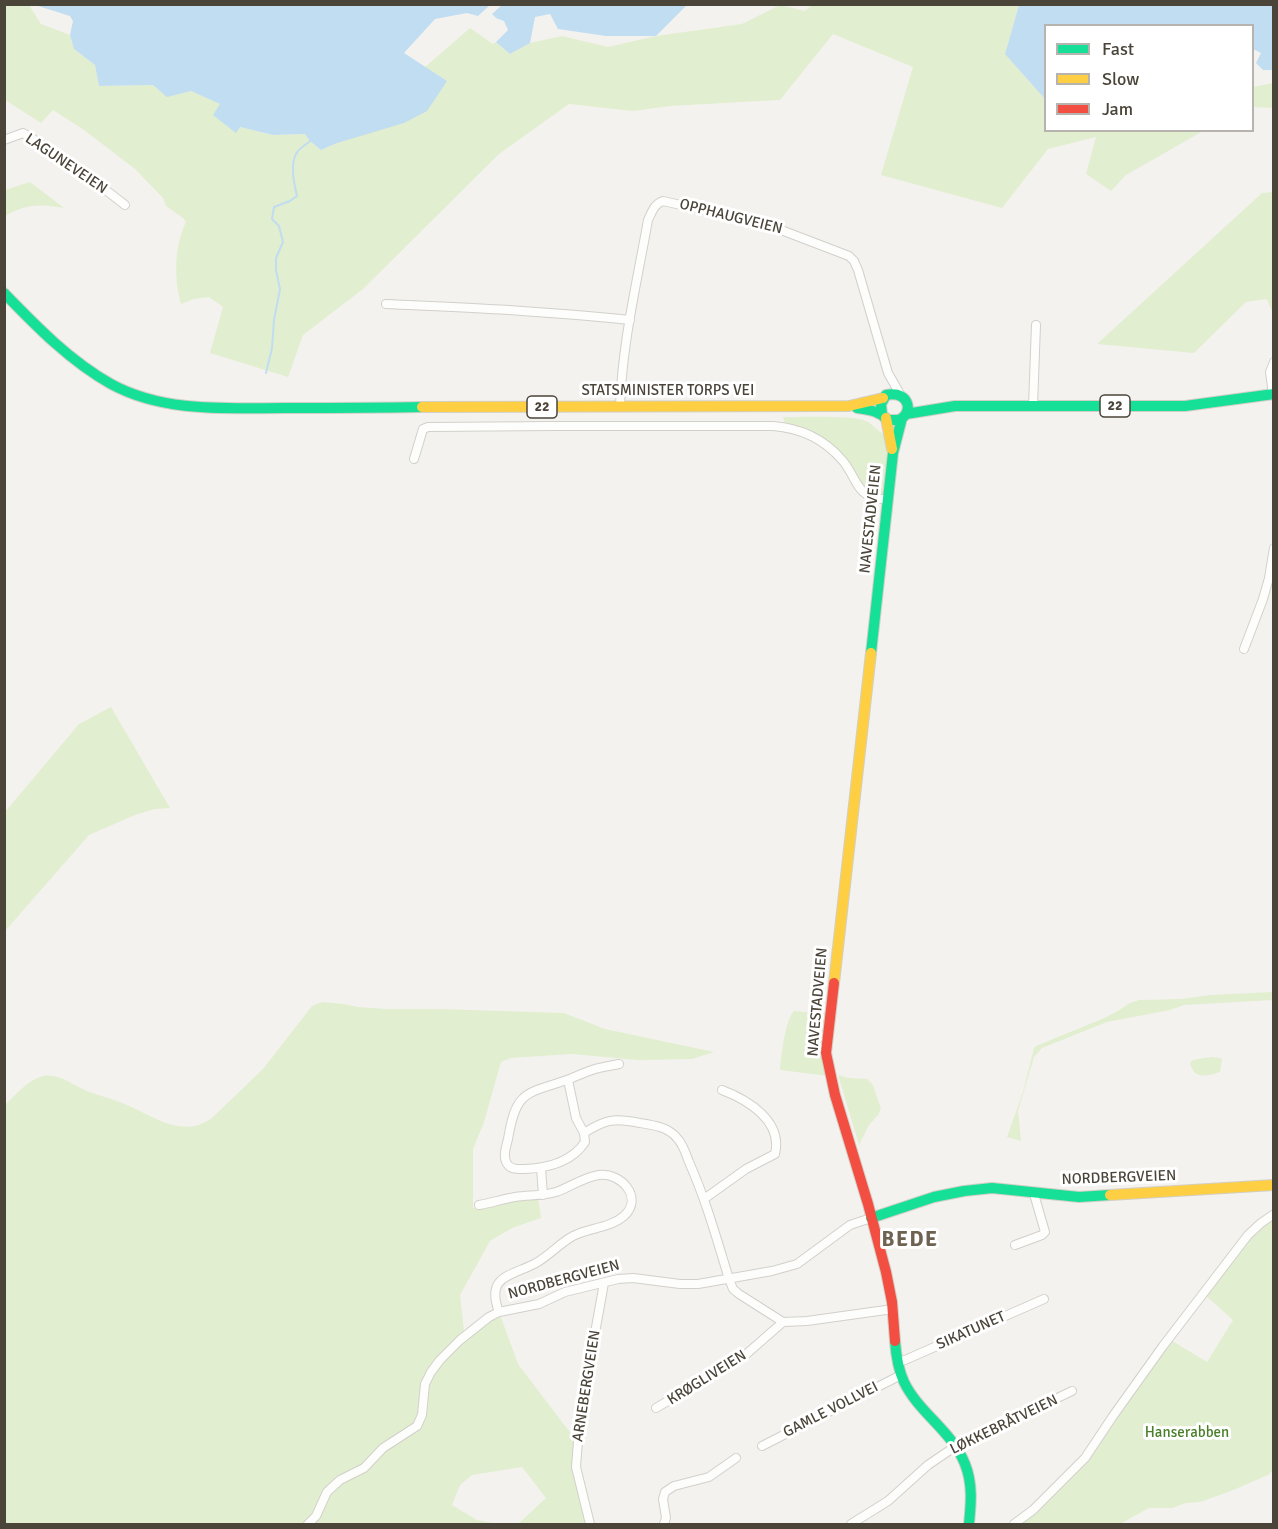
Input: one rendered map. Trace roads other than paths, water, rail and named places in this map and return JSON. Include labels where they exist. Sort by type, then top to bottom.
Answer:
[{"type":"main road","name":"STATSMINISTER TORPS VEI","points":[[4,293],[50,340],[73,359],[121,389],[156,402],[180,406],[236,408],[849,406],[885,397]]},
{"type":"main road","name":"22","points":[[885,397],[892,393],[955,406],[1185,406],[1273,394]]},
{"type":"main road","points":[[884,416],[880,406],[885,397]]},
{"type":"main road","points":[[903,397],[909,406],[904,416]]},
{"type":"main road","name":"STATSMINISTER TORPS VEI","points":[[849,406],[884,416]]},
{"type":"main road","name":"22","points":[[884,416],[894,421],[904,416],[955,406]]},
{"type":"main road","name":"NAVESTADVEIEN","points":[[884,416],[893,453]]},
{"type":"main road","name":"NAVESTADVEIEN","points":[[904,416],[893,453],[826,1053],[829,1076],[887,1274],[893,1309],[897,1362],[910,1393],[957,1446],[970,1481],[972,1498],[969,1524]]},
{"type":"main road","name":"NORDBERGVEIEN","points":[[871,1218],[934,1197],[992,1188],[1079,1197],[1274,1185]]},
{"type":"street","name":"LAGUNEVEIEN","points":[[4,140],[23,133],[48,148],[125,205]]},
{"type":"street","name":"OPPHAUGVEIEN","points":[[620,407],[630,320],[648,220],[655,206],[663,201],[768,225],[849,256],[858,270],[888,373]]},
{"type":"street","points":[[386,304],[492,308],[630,320]]},
{"type":"street","points":[[1033,406],[1036,326]]},
{"type":"street","points":[[1273,394],[1270,372],[1274,362]]},
{"type":"street","points":[[885,397],[888,373]]},
{"type":"street","points":[[888,373],[903,397]]},
{"type":"street","points":[[414,459],[423,429],[428,427],[773,426],[792,428],[815,437],[843,461],[866,495],[888,500]]},
{"type":"street","points":[[1244,649],[1263,599],[1274,548]]},
{"type":"street","points":[[568,1080],[576,1118],[584,1134],[585,1142],[572,1155],[550,1167],[511,1168],[506,1163],[505,1157],[513,1116],[520,1101],[528,1093],[594,1069],[619,1064]]},
{"type":"street","points":[[704,1199],[746,1169],[775,1154],[775,1134],[771,1126],[751,1105],[738,1096],[722,1090]]},
{"type":"street","points":[[584,1134],[611,1120],[620,1119],[660,1127],[677,1137],[704,1199],[733,1289],[783,1322],[807,1321],[893,1309]]},
{"type":"street","points":[[541,1168],[543,1195]]},
{"type":"street","points":[[479,1204],[514,1197],[543,1195],[600,1175],[609,1176],[626,1184],[631,1191],[630,1209],[616,1221],[575,1235],[536,1263],[521,1268],[502,1279],[495,1294],[500,1312]]},
{"type":"street","points":[[1015,1245],[1045,1232],[1034,1194]]},
{"type":"street","points":[[1014,1524],[1034,1510],[1085,1458],[1164,1346],[1248,1235],[1274,1214]]},
{"type":"street","name":"NORDBERGVEIEN","points":[[308,1524],[315,1516],[327,1492],[340,1479],[364,1468],[383,1448],[417,1426],[422,1415],[425,1384],[431,1372],[460,1340],[489,1317],[500,1312],[539,1304],[565,1292],[618,1279],[633,1278],[698,1284],[772,1271],[797,1264],[842,1231],[871,1218]]},
{"type":"street","name":"ARNEBERGVEIEN","points":[[590,1524],[576,1467],[580,1416],[604,1283]]},
{"type":"street","name":"SIKATUNET","points":[[897,1362],[1044,1299]]},
{"type":"street","name":"KRØGLIVEIEN","points":[[656,1408],[743,1357],[783,1322]]},
{"type":"street","name":"GAMLE VOLLVEI","points":[[762,1446],[901,1375]]},
{"type":"street","name":"LØKKEBRÅTVEIEN","points":[[851,1524],[888,1501],[928,1465],[957,1446],[1072,1391]]},
{"type":"street","points":[[664,1524],[666,1518],[663,1499],[665,1492],[674,1486],[710,1477],[736,1458]]},
{"type":"water","points":[[490,4],[478,16],[467,13],[435,19],[404,53],[447,81],[427,111],[404,123],[321,150],[305,134],[273,135],[240,127],[236,133],[213,115],[220,104],[191,91],[167,97],[153,85],[99,86],[95,65],[74,49],[70,35],[73,21],[70,16],[35,5]]},
{"type":"water","points":[[502,5],[687,5],[656,36],[606,36],[558,29],[550,14],[535,17],[530,43],[510,54],[496,42],[508,30],[504,21],[492,14]]},
{"type":"water","points":[[1019,5],[1273,5],[1273,70],[1263,70],[1256,63],[1261,53],[1254,50],[1254,24],[1044,24],[1044,98],[1005,54]]},
{"type":"waterway","points":[[266,373],[272,348],[280,289],[276,258],[283,242],[279,226],[272,219],[274,207],[297,196],[293,173],[295,156],[310,141]]},
{"type":"district","name":"BEDE","points":[[910,1240]]},
{"type":"park label","name":"Hanserabben","points":[[1187,1433]]}]
